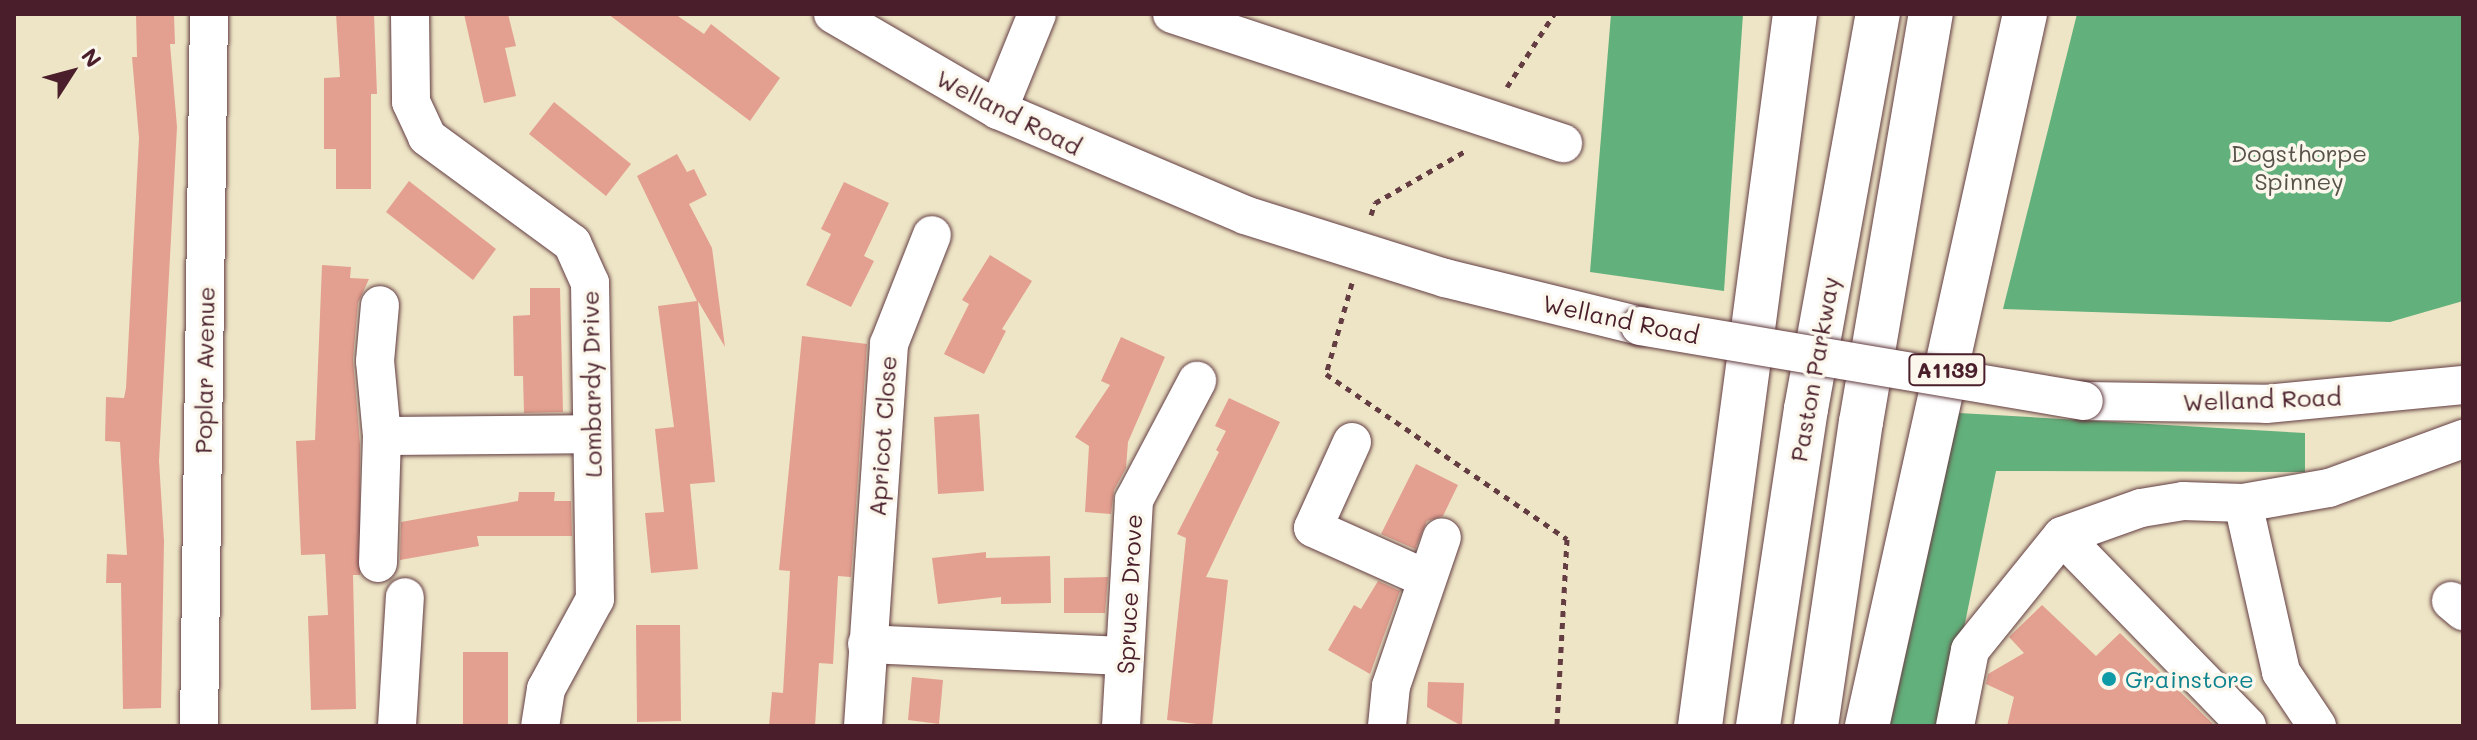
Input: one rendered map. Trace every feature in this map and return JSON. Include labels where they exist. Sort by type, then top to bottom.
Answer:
[{"type":"highway","points":[[1700,726],[1795,14]]},
{"type":"highway","name":"Paston Parkway","points":[[1758,726],[1806,409],[1878,14]]},
{"type":"highway","name":"A1139","points":[[1816,726],[1861,422],[1931,14]]},
{"type":"highway","name":"A1139","points":[[1867,726],[2025,14]]},
{"type":"street","name":"Poplar Avenue","points":[[199,726],[209,14]]},
{"type":"street","name":"Lombardy Drive","points":[[410,14],[411,102],[427,137],[572,243],[590,283],[595,599],[546,689],[540,726]]},
{"type":"street","name":"Welland Road","points":[[833,14],[998,110],[1245,215],[1445,278],[1640,326],[2084,401],[2266,404],[2463,385]]},
{"type":"street","points":[[998,110],[1037,14]]},
{"type":"street","points":[[1172,14],[1563,143]]},
{"type":"street","name":"Apricot Close","points":[[863,726],[889,344],[932,235]]},
{"type":"street","points":[[378,563],[382,436],[375,361],[380,305]]},
{"type":"street","name":"Spruce Drove","points":[[1121,726],[1134,500],[1197,381]]},
{"type":"street","points":[[382,436],[592,434]]},
{"type":"street","points":[[1955,726],[1970,650],[2062,536],[2141,508],[2183,501],[2243,503],[2329,488],[2463,439]]},
{"type":"street","points":[[1352,442],[1313,528],[1425,578]]},
{"type":"street","points":[[2243,503],[2281,672],[2317,726]]},
{"type":"street","points":[[2062,536],[2247,726]]},
{"type":"street","points":[[1387,726],[1391,686],[1425,578],[1442,537]]},
{"type":"street","points":[[397,726],[405,597]]},
{"type":"street","points":[[867,644],[1125,656]]},
{"type":"path","points":[[1348,295],[1326,374],[1567,539],[1557,726]]},
{"type":"green space","points":[[1611,14],[1743,14],[1724,291],[1590,272]]},
{"type":"green space","name":"Dogsthorpe Spinney","points":[[2077,14],[2463,14],[2463,301],[2390,322],[2003,309]]},
{"type":"green space","points":[[1959,413],[2305,433],[2305,472],[1996,471],[1944,726],[1890,726]]},
{"type":"building","points":[[136,14],[174,14],[175,44],[170,44],[177,127],[159,461],[164,541],[161,708],[123,709],[121,583],[106,583],[107,554],[127,555],[120,442],[105,441],[106,397],[124,398],[126,388],[139,138],[132,57],[137,57]]},
{"type":"building","points":[[336,14],[374,14],[377,94],[371,94],[371,189],[336,189],[336,149],[324,149],[324,78],[340,77]]},
{"type":"building","points":[[464,14],[508,14],[516,46],[505,48],[516,96],[484,103]]},
{"type":"building","points":[[608,14],[675,14],[704,34],[711,24],[780,78],[750,121]]},
{"type":"building","points":[[554,102],[631,164],[606,196],[529,134]]},
{"type":"building","points":[[677,154],[687,172],[694,169],[707,195],[689,204],[712,248],[725,347],[698,301],[715,482],[690,484],[698,569],[651,573],[645,513],[664,512],[655,429],[674,427],[658,306],[697,301],[637,176]]},
{"type":"building","points":[[409,181],[496,249],[473,280],[386,212]]},
{"type":"building","points":[[844,182],[889,203],[864,256],[874,261],[851,307],[806,285],[831,234],[821,229]]},
{"type":"building","points":[[990,255],[1032,281],[1002,329],[1006,331],[984,374],[944,354],[969,304],[962,300]]},
{"type":"building","points":[[322,265],[351,267],[350,278],[369,279],[358,303],[353,359],[360,444],[360,575],[353,575],[356,709],[311,710],[308,616],[328,615],[325,554],[301,555],[296,441],[315,440]]},
{"type":"building","points":[[530,288],[560,288],[563,412],[524,413],[523,376],[514,376],[513,316],[530,315]]},
{"type":"building","points":[[802,336],[867,344],[851,577],[838,576],[833,664],[819,663],[815,726],[769,726],[772,692],[783,693],[790,571],[779,570]]},
{"type":"building","points":[[1121,337],[1165,357],[1128,442],[1126,468],[1114,490],[1111,514],[1085,512],[1089,446],[1075,437],[1110,385],[1101,381]]},
{"type":"building","points":[[1229,398],[1280,422],[1206,577],[1228,580],[1212,726],[1167,720],[1186,538],[1177,534],[1219,452],[1216,450],[1226,431],[1215,426]]},
{"type":"building","points":[[979,414],[984,491],[938,494],[934,417]]},
{"type":"building","points":[[1416,464],[1458,485],[1443,516],[1427,521],[1415,549],[1381,534]]},
{"type":"building","points":[[519,492],[555,492],[554,501],[571,501],[572,536],[477,536],[479,546],[400,560],[401,522],[518,501]]},
{"type":"building","points":[[986,552],[986,558],[1050,556],[1051,603],[1001,604],[1001,597],[938,604],[932,558]]},
{"type":"building","points":[[1108,577],[1105,613],[1064,613],[1064,578]]},
{"type":"building","points":[[1378,581],[1400,591],[1370,674],[1328,650],[1354,605],[1361,609]]},
{"type":"building","name":"Grainstore","points":[[2042,605],[2096,656],[2120,633],[2215,726],[2007,726],[2014,697],[1986,684],[1988,674],[2024,653],[2009,637]]},
{"type":"building","points":[[636,625],[680,625],[681,721],[637,722]]},
{"type":"building","points":[[463,652],[508,652],[508,726],[463,726]]},
{"type":"building","points":[[912,677],[943,680],[939,724],[908,720]]},
{"type":"building","points":[[1428,682],[1464,683],[1462,726],[1427,707]]},
{"type":"place","name":"Grainstore","points":[[2109,679]]}]
